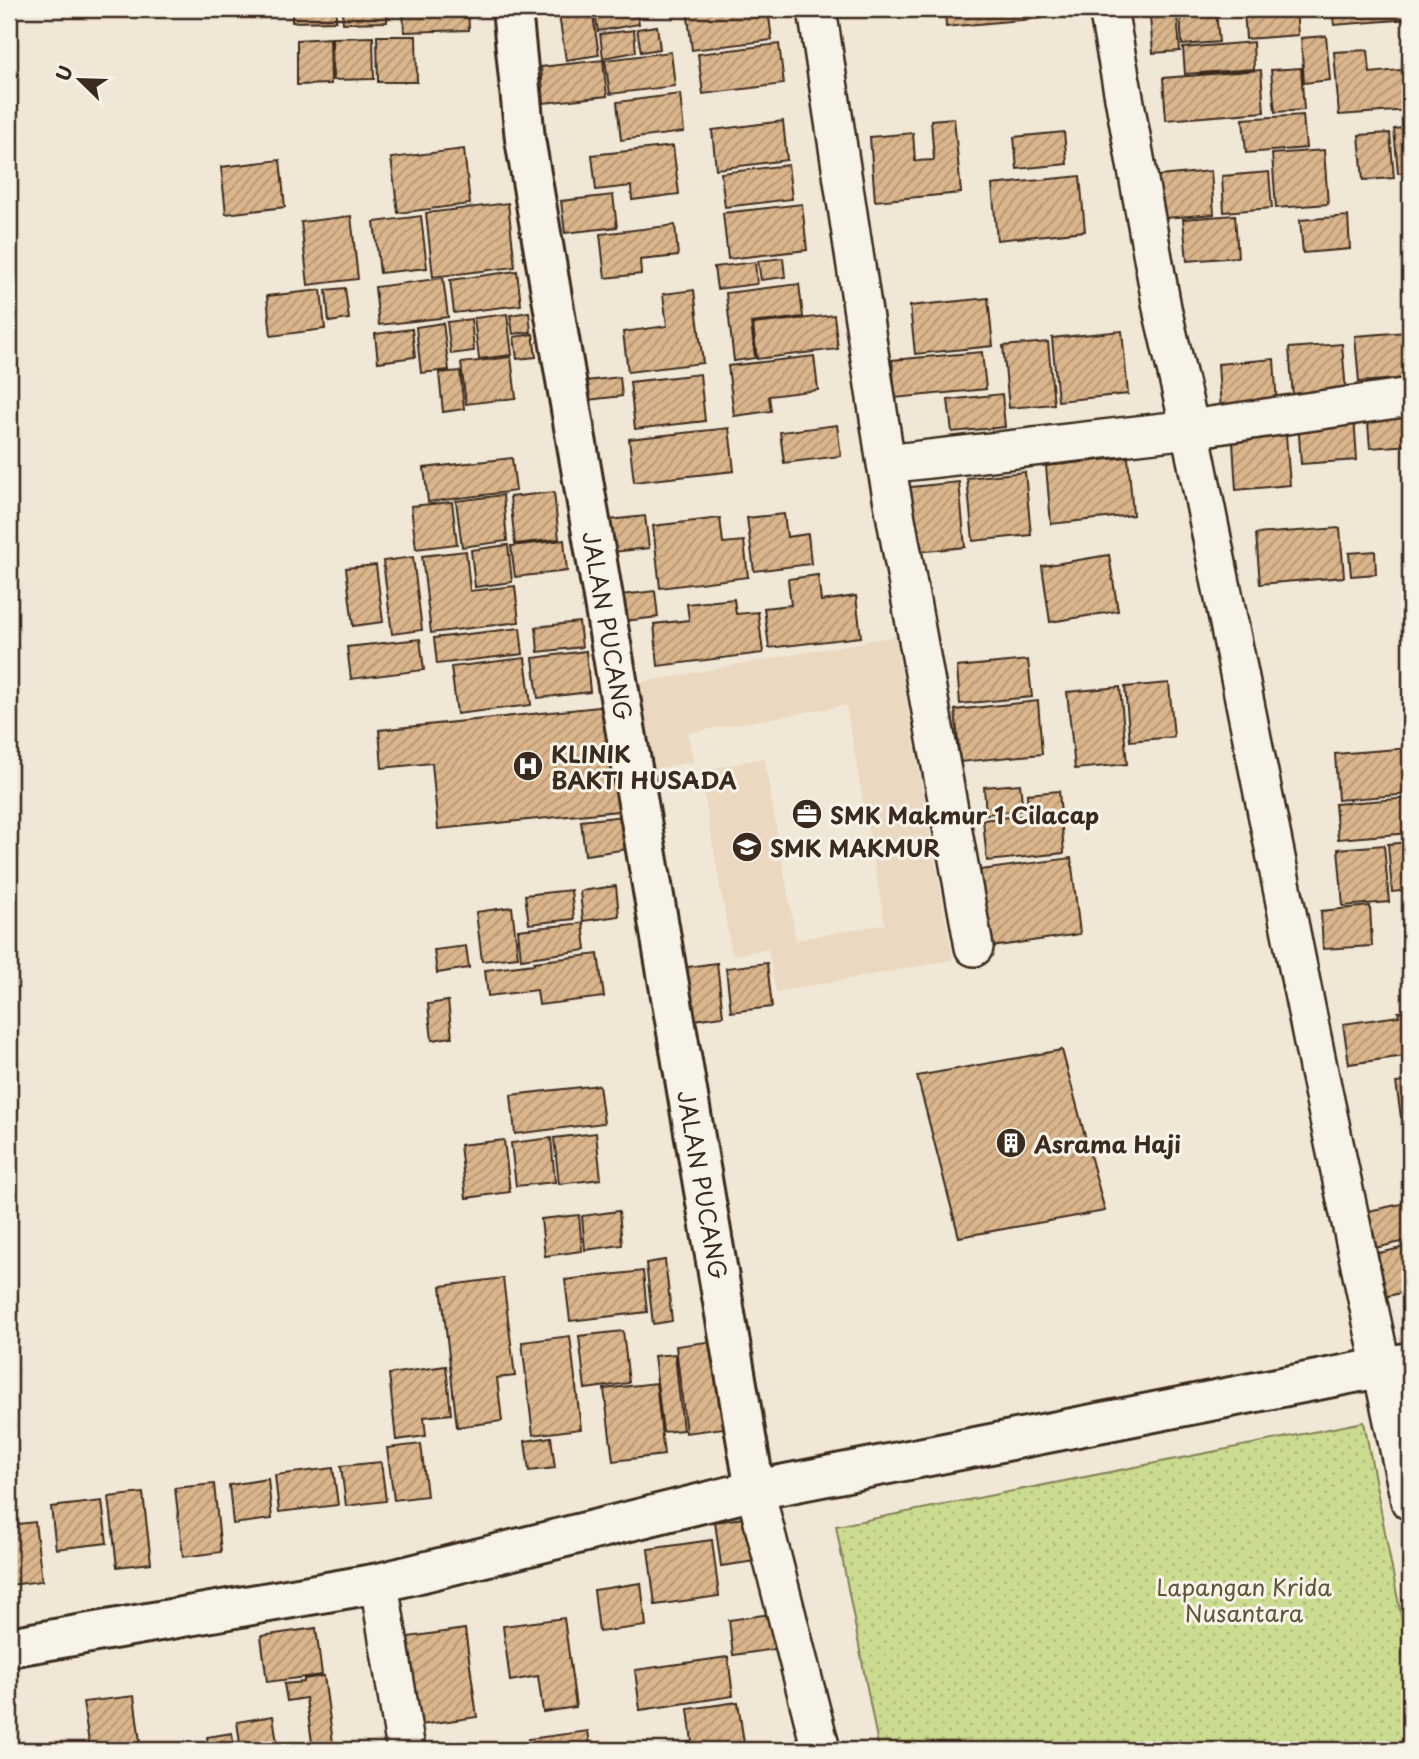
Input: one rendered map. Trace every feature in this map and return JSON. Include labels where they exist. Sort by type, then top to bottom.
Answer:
[{"type":"main road","name":"JALAN PUCANG","points":[[512,9],[525,139],[755,1490]]},
{"type":"main road","points":[[9,1647],[379,1583],[755,1490],[1396,1365]]},
{"type":"street","points":[[817,9],[886,464],[974,947]]},
{"type":"street","points":[[1108,9],[1163,313],[1190,429],[1319,1072],[1396,1365],[1410,1501]]},
{"type":"street","points":[[886,464],[1190,429],[1410,397]]},
{"type":"street","points":[[755,1490],[821,1750]]},
{"type":"street","points":[[379,1583],[406,1750]]},
{"type":"shaded area","name":"SMK MAKMUR","points":[[895,636],[953,960],[776,992],[768,949],[732,955],[700,771],[764,758],[796,940],[885,924],[846,705],[688,733],[693,762],[654,769],[638,683]]},
{"type":"green space","name":"Lapangan Krida Nusantara","points":[[1364,1422],[1410,1663],[1410,1750],[879,1750],[836,1526]]},
{"type":"building","points":[[292,9],[336,9],[336,21],[292,22]]},
{"type":"building","points":[[342,9],[387,9],[387,22],[343,23]]},
{"type":"building","points":[[403,9],[468,9],[469,30],[404,32]]},
{"type":"building","points":[[558,9],[592,9],[599,55],[566,60]]},
{"type":"building","points":[[594,9],[636,9],[639,24],[598,31]]},
{"type":"building","points":[[687,9],[768,9],[772,40],[692,50]]},
{"type":"building","points":[[945,9],[1043,9],[1043,18],[946,27]]},
{"type":"building","points":[[1244,9],[1296,9],[1298,35],[1246,39]]},
{"type":"building","points":[[1332,9],[1410,9],[1410,19],[1334,25]]},
{"type":"building","points":[[1216,11],[1219,42],[1182,45],[1180,14]]},
{"type":"building","points":[[1177,14],[1180,51],[1153,53],[1150,17]]},
{"type":"building","points":[[657,26],[660,49],[641,52],[637,29]]},
{"type":"building","points":[[634,30],[636,52],[603,58],[600,34]]},
{"type":"building","points":[[377,36],[416,36],[417,82],[378,82]]},
{"type":"building","points":[[1326,36],[1330,80],[1304,83],[1301,38]]},
{"type":"building","points":[[373,37],[374,79],[333,80],[332,38]]},
{"type":"building","points":[[330,38],[331,84],[297,85],[297,40]]},
{"type":"building","points":[[1253,42],[1254,69],[1185,74],[1183,48]]},
{"type":"building","points":[[779,44],[784,84],[703,94],[698,54]]},
{"type":"building","points":[[1368,50],[1370,73],[1410,69],[1410,110],[1339,115],[1334,52]]},
{"type":"building","points":[[671,52],[675,86],[610,94],[605,60]]},
{"type":"building","points":[[603,60],[607,96],[544,103],[541,67]]},
{"type":"building","points":[[1301,68],[1304,110],[1275,112],[1271,70]]},
{"type":"building","points":[[1261,70],[1264,112],[1166,120],[1163,78]]},
{"type":"building","points":[[680,94],[684,132],[621,140],[617,102]]},
{"type":"building","points":[[1303,115],[1306,148],[1246,153],[1243,119]]},
{"type":"building","points":[[954,118],[961,193],[875,201],[870,137],[913,133],[915,161],[934,160],[931,120]]},
{"type":"building","points":[[783,121],[787,160],[716,169],[712,130]]},
{"type":"building","points":[[1410,127],[1410,172],[1398,173],[1394,129]]},
{"type":"building","points":[[1064,132],[1067,164],[1017,169],[1014,137]]},
{"type":"building","points":[[1390,133],[1394,178],[1363,180],[1359,135]]},
{"type":"building","points":[[673,146],[679,194],[632,200],[631,186],[596,190],[592,155]]},
{"type":"building","points":[[464,149],[470,204],[398,213],[391,158]]},
{"type":"building","points":[[1324,150],[1328,204],[1276,208],[1272,154]]},
{"type":"building","points":[[280,160],[285,207],[226,214],[221,167]]},
{"type":"building","points":[[788,165],[792,199],[725,207],[721,173]]},
{"type":"building","points":[[1211,171],[1214,214],[1153,219],[1149,177]]},
{"type":"building","points":[[1269,172],[1272,208],[1224,212],[1222,176]]},
{"type":"building","points":[[1080,176],[1085,231],[997,240],[992,185]]},
{"type":"building","points":[[613,195],[617,227],[565,233],[561,201]]},
{"type":"building","points":[[508,203],[515,267],[433,277],[426,213]]},
{"type":"building","points":[[802,204],[807,250],[728,259],[723,213]]},
{"type":"building","points":[[1235,215],[1238,257],[1187,261],[1183,219]]},
{"type":"building","points":[[351,216],[358,279],[308,285],[301,222]]},
{"type":"building","points":[[421,216],[427,268],[380,273],[374,222]]},
{"type":"building","points":[[1348,216],[1350,249],[1303,253],[1300,220]]},
{"type":"building","points":[[675,225],[678,256],[640,260],[641,274],[605,278],[600,234]]},
{"type":"building","points":[[783,258],[785,277],[761,280],[758,261]]},
{"type":"building","points":[[755,262],[757,284],[717,289],[714,267]]},
{"type":"building","points":[[517,271],[521,305],[454,313],[450,280]]},
{"type":"building","points":[[443,278],[448,317],[379,325],[375,287]]},
{"type":"building","points":[[799,284],[803,317],[751,323],[755,358],[734,361],[726,293]]},
{"type":"building","points":[[345,288],[349,319],[329,322],[326,290]]},
{"type":"building","points":[[321,290],[325,329],[271,336],[267,296]]},
{"type":"building","points":[[694,290],[703,363],[628,372],[623,332],[667,326],[663,294]]},
{"type":"building","points":[[988,298],[993,346],[915,354],[910,306]]},
{"type":"building","points":[[529,312],[531,332],[513,334],[510,315]]},
{"type":"building","points":[[507,314],[512,355],[479,359],[474,318]]},
{"type":"building","points":[[834,315],[838,349],[757,359],[753,324]]},
{"type":"building","points":[[471,319],[474,351],[451,354],[447,322]]},
{"type":"building","points":[[443,323],[449,370],[421,373],[416,327]]},
{"type":"building","points":[[412,329],[415,357],[378,362],[375,334]]},
{"type":"building","points":[[1122,331],[1128,394],[1058,401],[1052,338]]},
{"type":"building","points":[[1406,332],[1410,378],[1359,382],[1355,336]]},
{"type":"building","points":[[533,334],[536,357],[517,359],[514,337]]},
{"type":"building","points":[[1048,342],[1054,404],[1009,408],[1003,346]]},
{"type":"building","points":[[1342,344],[1346,392],[1293,396],[1289,348]]},
{"type":"building","points":[[982,352],[986,389],[895,398],[892,360]]},
{"type":"building","points":[[814,356],[818,390],[769,396],[771,411],[734,416],[728,366]]},
{"type":"building","points":[[511,357],[516,398],[466,404],[461,363]]},
{"type":"building","points":[[1274,359],[1277,406],[1221,411],[1218,364]]},
{"type":"building","points":[[460,371],[464,409],[443,412],[439,373]]},
{"type":"building","points":[[700,374],[705,421],[635,429],[630,382]]},
{"type":"building","points":[[620,377],[622,396],[588,400],[586,381]]},
{"type":"building","points":[[1002,394],[1005,427],[952,432],[948,400]]},
{"type":"building","points":[[1410,407],[1410,445],[1370,448],[1367,411]]},
{"type":"building","points":[[1354,416],[1357,460],[1301,464],[1298,420]]},
{"type":"building","points":[[1285,423],[1290,485],[1236,490],[1232,427]]},
{"type":"building","points":[[837,425],[841,456],[784,463],[780,432]]},
{"type":"building","points":[[729,428],[734,471],[634,482],[629,439]]},
{"type":"building","points":[[1128,457],[1133,515],[1051,524],[1046,466]]},
{"type":"building","points":[[512,458],[516,491],[428,502],[424,468]]},
{"type":"building","points":[[1025,472],[1031,535],[973,541],[967,478]]},
{"type":"building","points":[[959,482],[965,547],[908,553],[902,488]]},
{"type":"building","points":[[554,492],[559,539],[515,544],[510,497]]},
{"type":"building","points":[[503,495],[507,541],[462,547],[456,501]]},
{"type":"building","points":[[452,502],[457,544],[416,549],[411,506]]},
{"type":"building","points":[[784,514],[787,537],[808,534],[811,564],[754,571],[747,518]]},
{"type":"building","points":[[645,516],[649,548],[613,552],[609,520]]},
{"type":"building","points":[[720,518],[723,543],[744,541],[748,577],[660,588],[653,526]]},
{"type":"building","points":[[1340,528],[1344,577],[1260,584],[1256,534]]},
{"type":"building","points":[[564,540],[567,571],[515,577],[511,546]]},
{"type":"building","points":[[508,545],[512,582],[475,587],[471,550]]},
{"type":"building","points":[[466,551],[470,591],[515,586],[519,622],[431,633],[422,556]]},
{"type":"building","points":[[1375,551],[1376,574],[1351,576],[1349,553]]},
{"type":"building","points":[[1109,555],[1118,611],[1050,622],[1042,566]]},
{"type":"building","points":[[413,557],[422,630],[392,634],[383,561]]},
{"type":"building","points":[[376,565],[383,622],[353,626],[346,568]]},
{"type":"building","points":[[818,575],[821,601],[856,596],[861,637],[769,648],[764,608],[791,605],[788,579]]},
{"type":"building","points":[[655,591],[658,617],[616,622],[613,596]]},
{"type":"building","points":[[734,599],[736,614],[758,612],[763,653],[658,666],[654,624],[689,620],[687,604]]},
{"type":"building","points":[[579,622],[582,647],[538,652],[536,627]]},
{"type":"building","points":[[520,628],[523,654],[437,664],[434,638]]},
{"type":"building","points":[[420,639],[424,670],[351,679],[347,647]]},
{"type":"building","points":[[586,651],[590,692],[538,698],[533,658]]},
{"type":"building","points":[[525,658],[531,705],[457,714],[451,667]]},
{"type":"building","points":[[1028,660],[1032,697],[960,704],[957,667]]},
{"type":"building","points":[[1169,683],[1174,737],[1130,741],[1125,687]]},
{"type":"building","points":[[1120,687],[1127,764],[1075,769],[1067,692]]},
{"type":"building","points":[[1038,701],[1042,754],[960,762],[955,710]]},
{"type":"building","name":"KLINIK BAKTI HUSADA","points":[[618,705],[628,810],[438,829],[432,763],[382,768],[379,730]]},
{"type":"building","points":[[1410,748],[1410,794],[1338,800],[1335,754]]},
{"type":"building","points":[[1020,784],[1023,810],[986,814],[984,787]]},
{"type":"building","points":[[1059,791],[1064,853],[987,861],[983,820],[1028,815],[1027,794]]},
{"type":"building","points":[[1410,798],[1410,833],[1338,839],[1335,804]]},
{"type":"building","points":[[632,815],[636,848],[585,855],[581,821]]},
{"type":"building","points":[[1410,842],[1410,890],[1392,892],[1388,844]]},
{"type":"building","points":[[1384,845],[1389,902],[1343,906],[1338,849]]},
{"type":"building","points":[[1071,858],[1080,934],[991,947],[980,870]]},
{"type":"building","points":[[616,886],[619,916],[583,921],[580,891]]},
{"type":"building","points":[[571,890],[574,919],[529,924],[525,895]]},
{"type":"building","points":[[1370,906],[1372,946],[1323,949],[1321,911]]},
{"type":"building","points":[[512,907],[518,957],[482,961],[476,912]]},
{"type":"building","points":[[583,923],[586,950],[521,959],[518,930]]},
{"type":"building","points":[[466,946],[469,968],[437,973],[434,950]]},
{"type":"building","points":[[598,954],[604,997],[539,1005],[537,990],[488,996],[485,970]]},
{"type":"building","points":[[717,963],[723,1016],[693,1020],[687,967]]},
{"type":"building","points":[[767,963],[772,1007],[731,1012],[726,968]]},
{"type":"building","points":[[448,1001],[452,1037],[432,1040],[428,1004]]},
{"type":"building","points":[[1410,1010],[1410,1115],[1401,1117],[1396,1083],[1409,1081],[1405,1056],[1349,1064],[1343,1024],[1399,1016],[1398,1012]]},
{"type":"building","name":"Asrama Haji","points":[[1062,1050],[1105,1211],[959,1237],[917,1076]]},
{"type":"building","points":[[599,1085],[604,1123],[515,1134],[511,1095]]},
{"type":"building","points":[[596,1133],[601,1179],[559,1184],[554,1138]]},
{"type":"building","points":[[551,1138],[555,1182],[516,1186],[511,1143]]},
{"type":"building","points":[[504,1140],[510,1192],[466,1198],[460,1145]]},
{"type":"building","points":[[1410,1145],[1410,1185],[1402,1147]]},
{"type":"building","points":[[1410,1202],[1410,1240],[1371,1249],[1364,1212]]},
{"type":"building","points":[[619,1211],[622,1245],[585,1250],[582,1216]]},
{"type":"building","points":[[579,1215],[582,1251],[545,1256],[541,1219]]},
{"type":"building","points":[[1410,1246],[1410,1291],[1379,1298],[1370,1255]]},
{"type":"building","points":[[665,1260],[672,1321],[653,1324],[646,1263]]},
{"type":"building","points":[[643,1271],[647,1312],[570,1321],[565,1280]]},
{"type":"building","points":[[503,1278],[515,1376],[497,1378],[502,1421],[457,1427],[441,1286]]},
{"type":"building","points":[[623,1331],[629,1383],[585,1389],[579,1336]]},
{"type":"building","points":[[570,1336],[581,1429],[533,1435],[522,1342]]},
{"type":"building","points":[[714,1341],[724,1428],[686,1433],[676,1346]]},
{"type":"building","points":[[675,1354],[683,1430],[663,1432],[654,1356]]},
{"type":"building","points":[[446,1366],[451,1414],[424,1417],[426,1436],[396,1440],[389,1374]]},
{"type":"building","points":[[656,1383],[664,1455],[613,1461],[604,1389]]},
{"type":"building","points":[[551,1437],[555,1468],[529,1471],[525,1441]]},
{"type":"building","points":[[421,1444],[427,1496],[394,1500],[387,1448]]},
{"type":"building","points":[[381,1462],[386,1501],[346,1506],[341,1466]]},
{"type":"building","points":[[333,1468],[338,1505],[279,1512],[275,1475]]},
{"type":"building","points":[[268,1479],[272,1519],[233,1524],[229,1485]]},
{"type":"building","points":[[214,1484],[221,1552],[183,1557],[175,1488]]},
{"type":"building","points":[[143,1493],[151,1563],[117,1567],[109,1497]]},
{"type":"building","points":[[102,1501],[107,1543],[56,1549],[51,1507]]},
{"type":"building","points":[[750,1517],[756,1561],[721,1566],[715,1522]]},
{"type":"building","points":[[35,1522],[42,1581],[9,1585],[9,1525]]},
{"type":"building","points":[[712,1540],[719,1596],[655,1605],[648,1549]]},
{"type":"building","points":[[641,1583],[646,1626],[599,1632],[594,1590]]},
{"type":"building","points":[[778,1613],[783,1648],[733,1655],[729,1620]]},
{"type":"building","points":[[564,1618],[576,1707],[543,1712],[538,1676],[510,1681],[503,1626]]},
{"type":"building","points":[[316,1628],[322,1675],[267,1682],[261,1636]]},
{"type":"building","points":[[465,1629],[477,1717],[420,1725],[408,1637]]},
{"type":"building","points":[[728,1657],[733,1696],[640,1710],[635,1670]]},
{"type":"building","points":[[324,1676],[334,1750],[313,1750],[306,1698],[287,1701],[284,1684]]},
{"type":"building","points":[[134,1696],[141,1750],[90,1750],[83,1702]]},
{"type":"building","points":[[738,1702],[745,1750],[643,1750],[692,1742],[688,1709]]},
{"type":"building","points":[[273,1716],[278,1750],[241,1750],[237,1722]]},
{"type":"building","points":[[588,1731],[591,1750],[530,1750],[528,1739]]},
{"type":"building","points":[[232,1733],[234,1750],[209,1750],[207,1737]]},
{"type":"place","name":"KLINIK BAKTI HUSADA","points":[[528,766]]},
{"type":"place","name":"SMK Makmur 1 Cilacap","points":[[807,814]]},
{"type":"place","name":"SMK MAKMUR","points":[[747,847]]},
{"type":"place","name":"Asrama Haji","points":[[1011,1143]]}]
